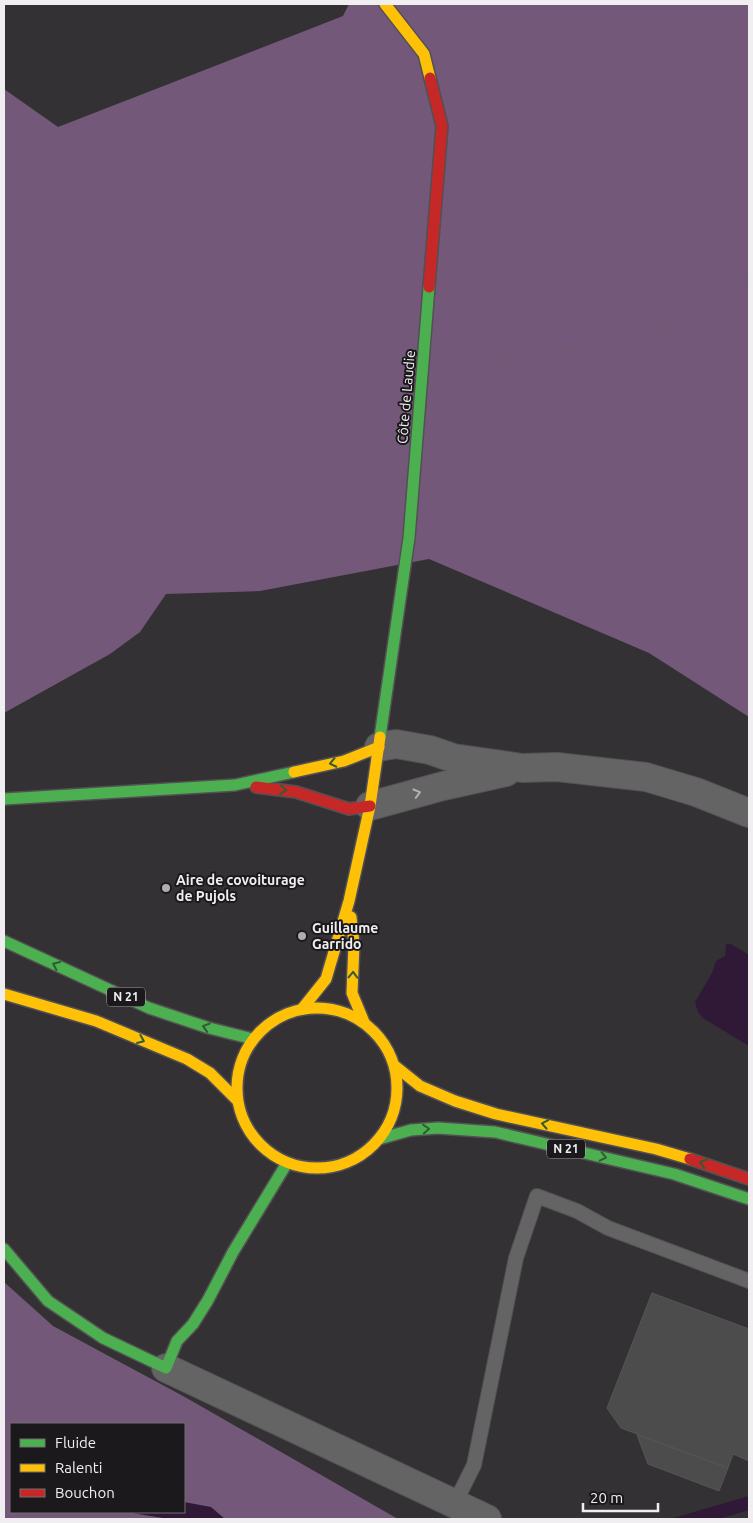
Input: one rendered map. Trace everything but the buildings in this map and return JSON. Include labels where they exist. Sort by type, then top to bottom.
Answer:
[{"type":"main road","name":"Côte de Laudie","points":[[302,1009],[326,979],[349,900],[370,806],[410,538],[442,126],[424,54],[385,4]]},
{"type":"main road","points":[[4,799],[235,785],[344,761],[379,747]]},
{"type":"main road","points":[[235,785],[296,792],[349,809],[370,806]]},
{"type":"main road","points":[[349,900],[354,944],[352,993],[364,1022]]},
{"type":"main road","name":"N 21","points":[[4,941],[149,1008],[209,1028],[253,1039]]},
{"type":"main road","name":"N 21","points":[[4,994],[96,1021],[187,1059],[210,1072],[238,1100]]},
{"type":"main road","points":[[324,1007],[345,1012],[364,1022],[383,1041],[395,1066],[398,1092],[392,1117],[379,1139],[360,1156],[337,1166],[311,1168],[287,1163],[263,1148],[246,1126],[238,1100],[237,1078],[242,1058],[253,1039],[267,1025],[283,1014],[302,1009],[324,1007]]},
{"type":"main road","name":"N 21","points":[[395,1066],[420,1086],[463,1104],[496,1114],[656,1149],[726,1170],[749,1179]]},
{"type":"main road","name":"N 21","points":[[379,1139],[411,1130],[438,1128],[495,1132],[674,1174],[749,1199]]},
{"type":"main road","points":[[4,1249],[48,1301],[102,1338],[166,1368],[177,1341],[193,1324],[208,1300],[233,1252],[287,1163]]},
{"type":"street","points":[[379,747],[396,744],[430,750],[453,758],[522,768],[558,768],[646,777],[696,792],[749,813]]},
{"type":"street","points":[[370,806],[443,786],[522,768]]},
{"type":"street","points":[[166,1368],[487,1519]]},
{"type":"lane","points":[[455,1503],[474,1465],[516,1258],[537,1196],[577,1211],[608,1228],[749,1281]]},
{"type":"path","points":[[422,378],[658,332],[705,291],[749,278]]},
{"type":"shaded area","points":[[349,4],[749,4],[749,717],[649,653],[429,559],[260,591],[166,594],[140,632],[110,654],[4,713],[4,89],[58,127],[343,16]]},
{"type":"shaded area","points":[[726,944],[731,944],[749,955],[749,1046],[703,1018],[698,1012],[695,1002],[712,973],[716,961],[725,956]]},
{"type":"shaded area","points":[[4,1282],[53,1326],[183,1396],[398,1519],[4,1519]]},
{"type":"shaded area","points":[[749,1496],[749,1510],[719,1519],[670,1519]]},
{"type":"shaded area","points":[[185,1502],[211,1507],[225,1519],[169,1519],[132,1513],[185,1513]]},
{"type":"traffic: fast","points":[[380,737],[409,538],[429,287]]},
{"type":"traffic: fast","points":[[4,799],[235,785],[294,772]]},
{"type":"traffic: fast","points":[[4,941],[149,1008],[209,1028],[253,1039]]},
{"type":"traffic: fast","points":[[379,1139],[411,1130],[438,1128],[495,1132],[674,1174],[749,1199]]},
{"type":"traffic: fast","points":[[4,1249],[48,1301],[103,1338],[166,1368],[177,1341],[193,1324],[208,1300],[233,1252],[287,1163]]},
{"type":"traffic: slow","points":[[385,4],[424,54],[430,78]]},
{"type":"traffic: slow","points":[[302,1009],[326,979],[349,901],[370,806],[380,737]]},
{"type":"traffic: slow","points":[[294,772],[344,761],[379,747]]},
{"type":"traffic: slow","points":[[351,917],[354,944],[352,993],[364,1022]]},
{"type":"traffic: slow","points":[[4,994],[96,1021],[187,1059],[210,1073],[237,1100]]},
{"type":"traffic: slow","points":[[309,1008],[325,1008],[355,1017],[374,1031],[391,1057],[397,1080],[397,1088],[397,1096],[391,1119],[374,1145],[355,1159],[340,1165],[325,1168],[309,1168],[279,1159],[255,1139],[246,1126],[240,1111],[237,1096],[237,1080],[246,1050],[266,1026],[279,1017],[294,1011],[309,1008]]},
{"type":"traffic: slow","points":[[395,1066],[420,1086],[455,1101],[496,1114],[656,1149],[690,1159]]},
{"type":"traffic: jam","points":[[429,287],[442,126],[430,78]]},
{"type":"traffic: jam","points":[[256,787],[296,792],[349,809],[370,806]]},
{"type":"traffic: jam","points":[[690,1159],[749,1179]]},
{"type":"place","name":"Aire de covoiturage de Pujols","points":[[166,888]]},
{"type":"place","name":"Guillaume Garrido","points":[[302,936]]}]
